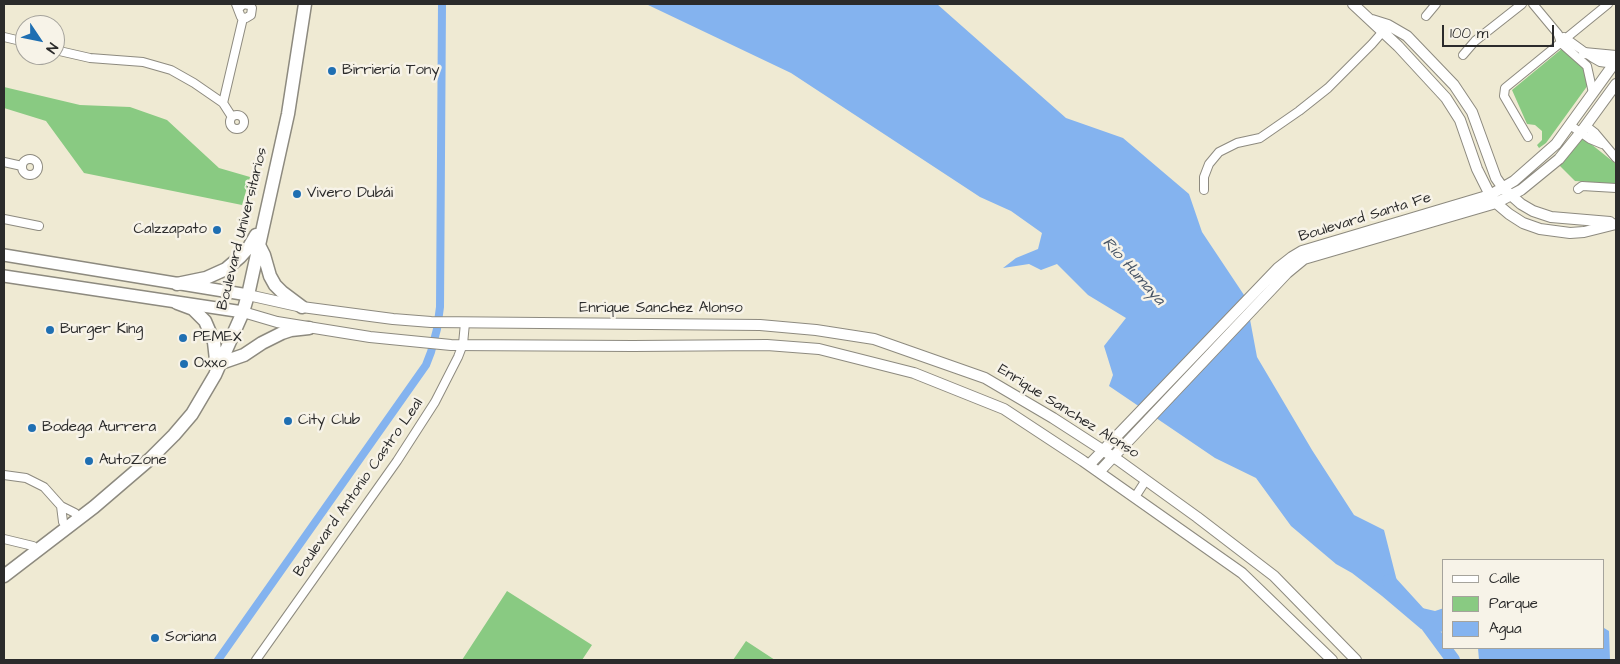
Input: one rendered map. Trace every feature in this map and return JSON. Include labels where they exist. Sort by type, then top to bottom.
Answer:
[{"type":"main road","name":"Boulevard Universitarios","points":[[4,568],[133,474],[174,435],[192,414],[208,390],[244,295],[288,114],[304,4]]},
{"type":"main road","points":[[177,284],[206,278],[226,269],[240,257],[258,236]]},
{"type":"main road","points":[[258,236],[270,276],[282,292],[302,307]]},
{"type":"main road","points":[[4,255],[244,295]]},
{"type":"main road","points":[[4,276],[239,312]]},
{"type":"main road","points":[[177,303],[193,309],[205,321],[214,342],[218,361],[244,355],[282,333],[309,328]]},
{"type":"main road","name":"Boulevard Universitarios","points":[[4,576],[65,524]]},
{"type":"street","points":[[246,4],[252,8],[251,15],[243,18],[239,15],[237,6],[246,4]]},
{"type":"street","points":[[1353,4],[1371,20],[1385,28],[1407,36],[1454,85],[1472,112],[1493,172],[1503,188],[1511,196],[1521,204],[1542,215],[1616,223]]},
{"type":"street","points":[[1426,16],[1436,4]]},
{"type":"street","points":[[1463,55],[1475,41],[1522,4]]},
{"type":"street","points":[[1533,4],[1587,66]]},
{"type":"street","points":[[1528,137],[1504,96],[1505,88],[1608,4]]},
{"type":"street","points":[[223,103],[243,18]]},
{"type":"street","points":[[1204,190],[1204,177],[1209,164],[1219,152],[1237,143],[1260,138],[1299,110],[1328,88],[1385,28]]},
{"type":"street","points":[[1385,28],[1453,108],[1460,120],[1477,169],[1493,199],[1509,214],[1523,223],[1540,229],[1570,233],[1584,232],[1616,223]]},
{"type":"street","points":[[1564,40],[1589,56],[1615,61]]},
{"type":"street","points":[[65,52],[90,58],[157,65],[181,75],[223,103],[232,117]]},
{"type":"street","points":[[1589,56],[1587,66],[1593,93]]},
{"type":"street","name":"Boulevard Santa Fe","points":[[1493,199],[1503,188],[1548,153],[1615,61]]},
{"type":"street","name":"Boulevard Santa Fe","points":[[1089,465],[1213,343],[1287,273],[1304,260],[1493,199],[1511,196],[1551,166],[1583,129],[1616,84]]},
{"type":"street","points":[[1570,125],[1583,129],[1590,139],[1604,145],[1616,158]]},
{"type":"street","points":[[4,162],[22,166]]},
{"type":"street","points":[[1578,189],[1582,186],[1616,188]]},
{"type":"street","points":[[4,220],[39,226]]},
{"type":"street","name":"Enrique Sanchez Alonso","points":[[244,295],[302,307],[431,322],[760,325],[816,330],[874,339],[985,378],[1103,450],[1197,517],[1274,576],[1356,660]]},
{"type":"street","name":"Enrique Sanchez Alonso","points":[[239,312],[309,328],[370,337],[451,345],[767,345],[818,349],[914,374],[1004,409],[1089,465],[1242,573],[1332,660]]},
{"type":"street","name":"Boulevard Antonio Castro Leal","points":[[256,660],[397,461],[444,388],[463,344],[460,323]]},
{"type":"street","name":"Boulevard Santa Fe","points":[[1099,472],[1213,343]]},
{"type":"street","points":[[4,475],[26,478],[38,484],[50,493],[61,506],[77,516]]},
{"type":"street","points":[[1135,497],[1146,480]]},
{"type":"street","points":[[61,506],[65,524]]},
{"type":"street","points":[[4,539],[33,546]]},
{"type":"green space","points":[[1564,47],[1582,61],[1588,85],[1546,143],[1539,148],[1537,145],[1542,140],[1542,131],[1535,125],[1527,124],[1512,90]]},
{"type":"green space","points":[[4,87],[80,105],[130,107],[167,120],[219,168],[250,177],[242,205],[84,173],[46,121],[4,108]]},
{"type":"green space","points":[[1581,136],[1616,164],[1616,184],[1575,181],[1559,165]]},
{"type":"green space","points":[[507,591],[592,645],[582,660],[462,660]]},
{"type":"green space","points":[[746,641],[775,660],[733,660]]},
{"type":"water","points":[[646,4],[937,4],[1066,118],[1123,138],[1189,194],[1202,232],[1246,298],[1257,357],[1312,450],[1354,515],[1384,530],[1399,589],[1405,604],[1435,611],[1442,609],[1442,632],[1421,629],[1352,573],[1336,564],[1291,526],[1256,478],[1215,458],[1109,386],[1113,375],[1104,346],[1126,318],[1088,295],[1057,264],[1041,270],[1029,264],[1003,268],[1016,258],[1038,249],[1042,233],[1011,211],[980,197],[791,73]]},
{"type":"water","points":[[1605,629],[1609,631],[1610,660],[1479,660],[1478,649],[1605,649]]},
{"type":"waterway","points":[[218,660],[426,365],[431,352],[440,307],[442,4]]},
{"type":"waterway","name":"Río Humaya","points":[[1389,581],[1420,615],[1442,645]]},
{"type":"waterway","name":"Río Humaya","points":[[1445,649],[1453,660]]},
{"type":"place","name":"Birriería Tony","points":[[332,71]]},
{"type":"place","name":"Vivero Dubái","points":[[297,194]]},
{"type":"place","name":"Calzzapato","points":[[217,230]]},
{"type":"place","name":"Burger King","points":[[50,330]]},
{"type":"place","name":"PEMEX","points":[[183,338]]},
{"type":"place","name":"Oxxo","points":[[184,364]]},
{"type":"place","name":"City Club","points":[[288,421]]},
{"type":"place","name":"Bodega Aurrera","points":[[32,428]]},
{"type":"place","name":"AutoZone","points":[[89,461]]},
{"type":"place","name":"Soriana","points":[[155,638]]}]
